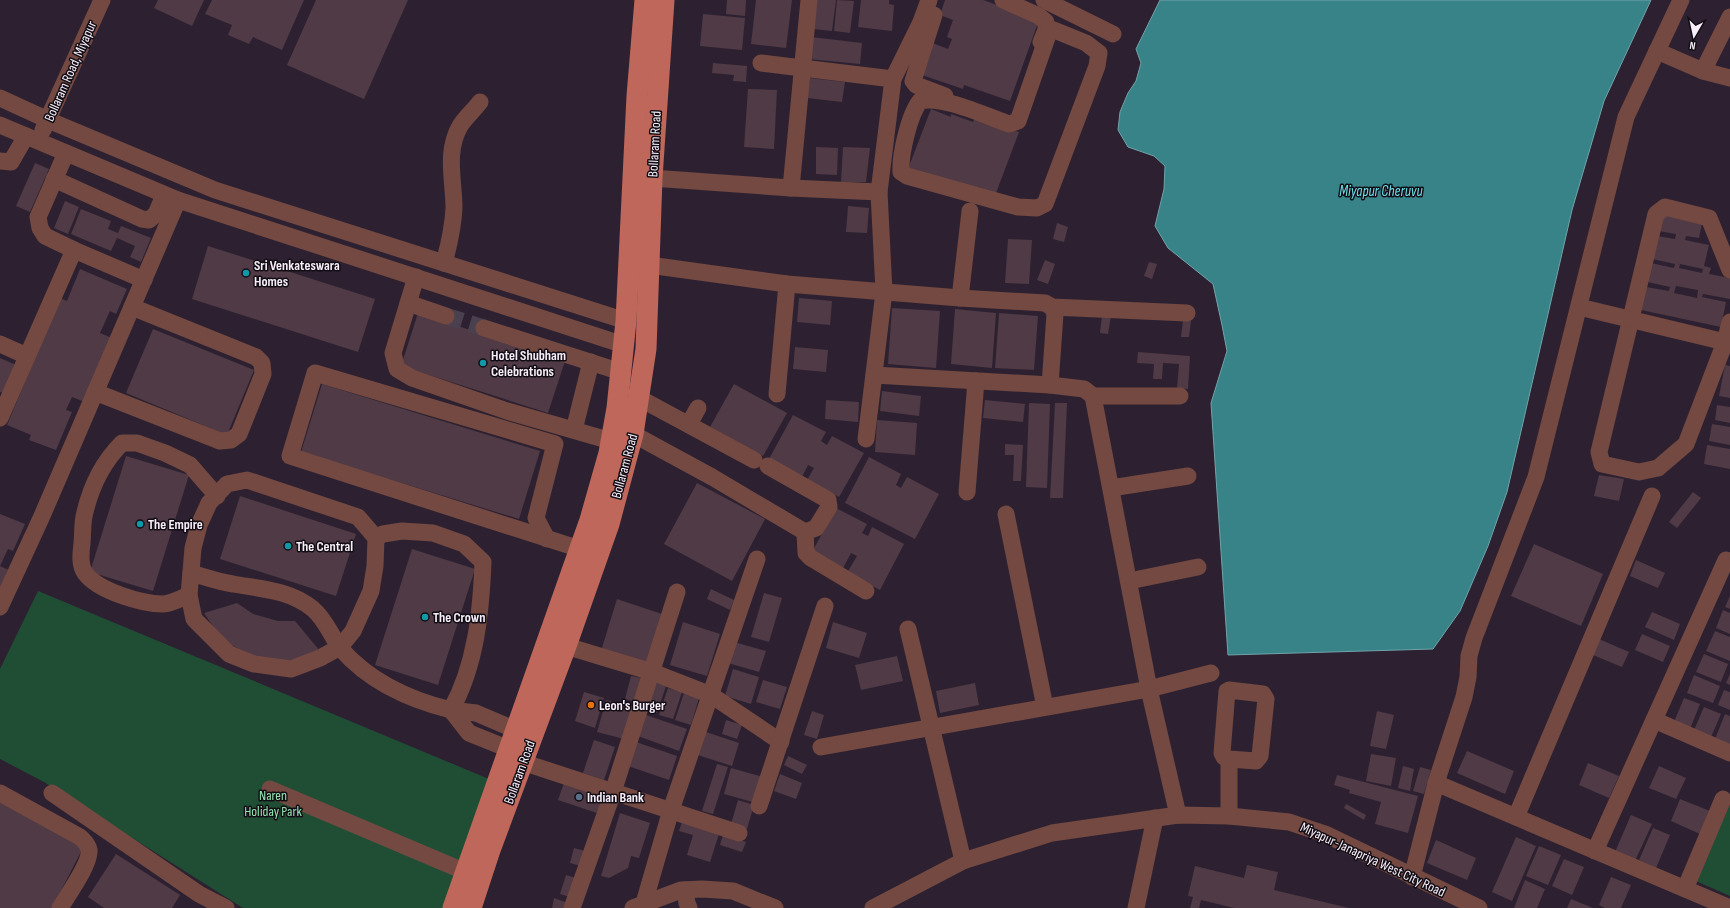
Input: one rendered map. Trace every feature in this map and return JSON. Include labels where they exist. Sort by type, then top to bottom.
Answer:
[{"type":"main road","name":"Bollaram Road","points":[[471,908],[516,756],[516,730],[590,520],[611,441],[621,372],[626,321],[637,96],[645,0]]},
{"type":"main road","name":"Bollaram Road","points":[[453,908],[466,872],[516,756],[566,646],[609,524],[633,434],[646,348],[652,178],[664,0]]},
{"type":"street","name":"Bollaram Road, Miyapur","points":[[0,161],[11,162],[48,120],[102,0]]},
{"type":"street","points":[[791,188],[809,0]]},
{"type":"street","points":[[866,439],[884,292],[879,192],[893,79],[932,26],[929,0]]},
{"type":"street","points":[[940,0],[913,81],[916,85],[1004,119],[1012,116],[1016,110],[1046,30],[1046,22],[1039,16],[1003,0]]},
{"type":"street","points":[[1044,0],[1113,34]]},
{"type":"street","points":[[1412,877],[1436,783],[1464,697],[1468,677],[1469,656],[1474,638],[1536,477],[1626,117],[1681,0]]},
{"type":"street","points":[[1703,71],[1730,17]]},
{"type":"street","points":[[882,170],[901,172],[907,176],[1018,207],[1037,208],[1045,204],[1097,66],[1098,53],[1086,43],[1054,30],[1049,32],[1018,121],[1008,124],[946,102],[920,101],[917,105],[908,130],[900,162],[901,172]]},
{"type":"street","points":[[1657,51],[1703,71],[1730,78]]},
{"type":"street","points":[[761,63],[893,79]]},
{"type":"street","points":[[0,98],[48,120],[215,190],[626,321]]},
{"type":"street","points":[[444,263],[451,238],[454,208],[451,165],[452,147],[460,126],[480,102]]},
{"type":"street","points":[[0,125],[171,197],[624,345]]},
{"type":"street","points":[[887,126],[908,130]]},
{"type":"street","points":[[66,153],[38,217],[40,228],[45,236],[144,280]]},
{"type":"street","points":[[652,178],[791,188],[879,192]]},
{"type":"street","points":[[54,179],[142,219],[149,220],[171,197]]},
{"type":"street","points":[[0,607],[45,509],[144,280],[171,197]]},
{"type":"street","points":[[1730,270],[1709,218],[1665,207],[1656,214],[1599,452],[1602,464],[1639,472],[1658,468],[1686,444],[1725,342],[1730,322]]},
{"type":"street","points":[[960,298],[970,211]]},
{"type":"street","points":[[0,418],[74,250]]},
{"type":"street","points":[[649,265],[787,284],[960,298],[1045,303],[1052,307],[1187,313]]},
{"type":"street","points":[[416,277],[393,353],[397,369],[412,378],[508,411],[611,441]]},
{"type":"street","points":[[777,394],[787,284]]},
{"type":"street","points":[[408,303],[446,316]]},
{"type":"street","points":[[502,305],[489,329],[621,372]]},
{"type":"street","points":[[95,392],[220,441],[231,440],[239,434],[263,374],[262,363],[256,357],[132,307]]},
{"type":"street","points":[[1050,385],[1055,314],[1052,307]]},
{"type":"street","points":[[1579,307],[1725,342]]},
{"type":"street","points":[[0,344],[27,356]]},
{"type":"street","points":[[574,430],[591,362]]},
{"type":"street","points":[[547,539],[536,518],[555,444],[315,373],[290,456],[547,539],[580,549]]},
{"type":"street","points":[[874,375],[1050,385],[1084,389],[1093,396],[1180,396]]},
{"type":"street","points":[[967,492],[976,381]]},
{"type":"street","points":[[1093,396],[1129,581],[1148,689],[1178,815]]},
{"type":"street","points":[[639,398],[828,500],[829,507],[816,528],[805,532]]},
{"type":"street","points":[[689,424],[698,408]]},
{"type":"street","points":[[633,434],[712,477],[805,532]]},
{"type":"street","points":[[189,595],[164,604],[136,600],[113,592],[97,583],[84,572],[81,558],[84,513],[98,477],[110,455],[122,443],[137,443],[165,453],[190,465],[217,496]]},
{"type":"street","points":[[1111,488],[1188,476]]},
{"type":"street","points":[[247,480],[358,517],[376,538],[375,566],[371,591],[353,631],[340,647],[320,658],[292,669],[254,664],[229,654],[194,619],[189,595],[193,548],[199,525],[209,503],[217,496],[227,484],[247,480]]},
{"type":"street","points":[[1516,817],[1652,496]]},
{"type":"street","points":[[1006,514],[1044,707]]},
{"type":"street","points":[[376,538],[383,534],[402,531],[433,533],[464,544],[483,562],[482,596],[472,656],[461,692],[451,710]]},
{"type":"street","points":[[805,532],[806,553],[811,558],[866,591]]},
{"type":"street","points":[[638,905],[711,695],[756,559]]},
{"type":"street","points":[[1595,851],[1726,560]]},
{"type":"street","points":[[1129,581],[1198,567]]},
{"type":"street","points":[[191,573],[232,584],[264,588],[293,597],[313,609],[325,621],[340,647],[353,662],[396,691],[429,705],[451,710],[476,713],[516,730]]},
{"type":"street","points":[[572,908],[613,792],[677,592]]},
{"type":"street","points":[[759,806],[825,606]]},
{"type":"street","points":[[908,629],[963,861]]},
{"type":"street","points":[[566,646],[652,672],[711,695],[781,742]]},
{"type":"street","points":[[822,747],[1148,689],[1211,673]]},
{"type":"street","points":[[451,710],[469,733],[516,756],[613,792],[738,833]]},
{"type":"street","points":[[1654,720],[1730,753]]},
{"type":"street","points":[[1230,759],[1230,816]]},
{"type":"street","points":[[1436,783],[1730,908]]},
{"type":"street","points":[[270,789],[466,872]]},
{"type":"street","points":[[52,792],[199,894],[226,908]]},
{"type":"street","points":[[0,793],[80,837],[87,845],[89,851],[82,872],[60,908]]},
{"type":"street","points":[[1685,889],[1723,799]]},
{"type":"street","name":"Miyapur-Janapriya West City Road","points":[[873,908],[963,861],[1052,834],[1178,815],[1230,816],[1289,822],[1325,834],[1479,908]]},
{"type":"street","points":[[1136,908],[1155,818]]},
{"type":"street","points":[[638,905],[685,890],[702,889],[733,892],[774,908]]},
{"type":"street","points":[[685,890],[689,908]]},
{"type":"green space","name":"Naren Holiday Park","points":[[38,591],[489,779],[444,908],[243,908],[44,782],[0,759],[0,669]]},
{"type":"green space","points":[[1730,804],[1730,896],[1696,881]]},
{"type":"water","name":"Miyapur Cheruvu","points":[[1160,0],[1651,0],[1604,101],[1572,210],[1507,492],[1488,546],[1460,611],[1433,649],[1228,655],[1211,403],[1227,351],[1222,325],[1213,284],[1168,248],[1155,226],[1164,189],[1165,166],[1154,156],[1128,147],[1118,130],[1120,112],[1128,93],[1136,81],[1141,63],[1136,49]]},
{"type":"building","points":[[158,0],[204,0],[192,26],[154,8]]},
{"type":"building","points":[[212,0],[304,0],[282,50],[253,37],[249,44],[228,35],[232,25],[205,14]]},
{"type":"building","points":[[316,0],[408,0],[364,99],[287,65]]},
{"type":"building","points":[[727,0],[746,0],[745,16],[726,14]]},
{"type":"building","points":[[756,0],[792,0],[786,48],[751,44]]},
{"type":"building","points":[[817,0],[836,0],[832,31],[813,29]]},
{"type":"building","points":[[837,0],[854,1],[850,33],[834,31]]},
{"type":"building","points":[[861,0],[889,0],[889,4],[894,5],[892,31],[858,27]]},
{"type":"building","points":[[945,0],[983,0],[1039,20],[1010,101],[964,85],[963,89],[919,74],[930,42],[948,49],[952,39],[947,37],[953,20],[940,15]]},
{"type":"building","points":[[703,14],[745,18],[742,50],[700,46]]},
{"type":"building","points":[[811,37],[862,43],[860,64],[809,59]]},
{"type":"building","points":[[713,63],[747,66],[746,82],[733,81],[734,75],[712,73]]},
{"type":"building","points":[[810,78],[845,82],[842,102],[807,98]]},
{"type":"building","points":[[748,89],[777,90],[774,149],[744,147]]},
{"type":"building","points":[[931,109],[951,117],[951,114],[973,122],[976,116],[1019,132],[996,193],[978,187],[976,191],[908,169]]},
{"type":"building","points":[[816,147],[838,148],[837,175],[816,174]]},
{"type":"building","points":[[843,147],[870,148],[866,182],[841,182]]},
{"type":"building","points":[[35,163],[49,169],[30,212],[16,206]]},
{"type":"building","points":[[65,201],[79,207],[68,234],[54,228]]},
{"type":"building","points":[[848,206],[869,208],[867,233],[846,232]]},
{"type":"building","points":[[81,209],[111,221],[108,229],[118,233],[121,226],[151,238],[141,262],[130,257],[135,246],[117,238],[111,251],[71,234]]},
{"type":"building","points":[[1662,210],[1703,218],[1699,238],[1686,236],[1685,240],[1709,245],[1704,266],[1711,268],[1709,274],[1730,278],[1730,299],[1703,294],[1702,297],[1726,302],[1721,327],[1641,310],[1646,287],[1669,291],[1670,287],[1647,282],[1651,263],[1674,268],[1675,264],[1652,259],[1657,236],[1675,239],[1676,234],[1658,231]],"holes":[[[1680,264],[1703,269],[1702,273],[1679,268]],[[1676,286],[1698,290],[1697,298],[1674,293]]]},
{"type":"building","points":[[1057,223],[1068,227],[1064,242],[1053,239]]},
{"type":"building","points":[[1008,239],[1032,240],[1029,284],[1005,283]]},
{"type":"building","name":"Sri Venkateswara Homes","points":[[208,246],[375,299],[358,352],[192,299]]},
{"type":"building","points":[[1045,260],[1055,264],[1048,284],[1037,280]]},
{"type":"building","points":[[1149,262],[1157,264],[1152,279],[1144,276]]},
{"type":"building","points":[[80,269],[127,289],[116,314],[110,311],[100,333],[112,338],[85,402],[72,397],[66,410],[72,412],[56,450],[29,440],[31,435],[7,425],[60,298],[67,301]]},
{"type":"building","points":[[799,298],[832,301],[830,325],[797,322]]},
{"type":"building","points":[[892,308],[940,311],[936,368],[888,364]]},
{"type":"building","points":[[955,309],[996,313],[992,368],[951,364]]},
{"type":"building","name":"Hotel Shubham Celebrations","points":[[418,313],[565,361],[548,413],[401,366]]},
{"type":"building","points":[[999,313],[1038,316],[1034,370],[995,368]]},
{"type":"building","points":[[1102,315],[1111,316],[1108,334],[1100,333]]},
{"type":"building","points":[[1183,320],[1191,321],[1189,337],[1181,337]]},
{"type":"building","points":[[153,329],[254,370],[227,435],[126,393]]},
{"type":"building","points":[[795,347],[828,350],[826,372],[793,369]]},
{"type":"building","points":[[1138,352],[1190,356],[1188,389],[1177,388],[1179,364],[1163,363],[1162,379],[1153,379],[1154,364],[1137,363]]},
{"type":"building","points":[[0,358],[16,365],[4,393],[0,392]]},
{"type":"building","points":[[1725,365],[1730,366],[1730,398],[1719,396]]},
{"type":"building","points":[[322,384],[540,451],[519,519],[301,452]]},
{"type":"building","points":[[734,384],[787,413],[763,456],[710,427]]},
{"type":"building","points":[[882,391],[921,396],[919,416],[880,411]]},
{"type":"building","points":[[826,400],[859,402],[858,422],[825,419]]},
{"type":"building","points":[[985,400],[1025,404],[1023,422],[983,418]]},
{"type":"building","points":[[1029,403],[1050,404],[1047,488],[1026,487]]},
{"type":"building","points":[[1055,403],[1067,403],[1063,498],[1050,498]]},
{"type":"building","points":[[1717,405],[1730,407],[1730,423],[1715,420]]},
{"type":"building","points":[[793,415],[826,432],[821,441],[827,445],[832,436],[864,453],[839,497],[807,480],[814,468],[808,465],[802,477],[769,459]]},
{"type":"building","points":[[877,420],[917,423],[915,455],[875,452]]},
{"type":"building","points":[[1712,424],[1730,427],[1730,445],[1709,441]]},
{"type":"building","points":[[1005,444],[1023,445],[1021,481],[1013,481],[1014,455],[1005,455]]},
{"type":"building","points":[[1707,445],[1730,449],[1730,469],[1704,464]]},
{"type":"building","name":"The Empire","points":[[126,456],[189,475],[153,591],[90,572]]},
{"type":"building","points":[[869,457],[901,474],[896,485],[901,488],[907,477],[939,494],[915,539],[845,503]]},
{"type":"building","points":[[1599,475],[1624,479],[1619,501],[1594,496]]},
{"type":"building","points":[[697,483],[765,519],[732,581],[664,544]]},
{"type":"building","points":[[1693,492],[1701,498],[1677,528],[1669,522]]},
{"type":"building","name":"The Central","points":[[240,496],[356,534],[336,596],[220,559]]},
{"type":"building","points":[[836,508],[867,524],[862,533],[868,536],[872,527],[904,544],[880,590],[847,573],[857,556],[851,553],[842,570],[811,554]]},
{"type":"building","points":[[0,514],[25,524],[13,551],[8,549],[0,566]]},
{"type":"building","points":[[1534,544],[1603,574],[1581,626],[1511,596]]},
{"type":"building","name":"The Crown","points":[[412,549],[475,569],[438,685],[375,665]]},
{"type":"building","points":[[1636,560],[1665,573],[1658,588],[1630,576]]},
{"type":"building","points":[[0,566],[11,571],[0,596]]},
{"type":"building","points":[[711,589],[734,600],[730,610],[707,599]]},
{"type":"building","points":[[764,593],[782,598],[769,642],[751,637]]},
{"type":"building","points":[[1730,596],[1730,609],[1725,607]]},
{"type":"building","points":[[617,599],[662,614],[645,665],[601,651]]},
{"type":"building","points":[[237,603],[253,614],[278,621],[295,621],[320,651],[298,660],[275,661],[253,656],[233,646],[218,634],[204,613]]},
{"type":"building","points":[[1723,610],[1730,613],[1730,634],[1716,628]]},
{"type":"building","points":[[1652,612],[1680,624],[1674,640],[1645,627]]},
{"type":"building","points":[[683,622],[720,634],[707,676],[670,665]]},
{"type":"building","points":[[833,622],[867,633],[859,658],[826,648]]},
{"type":"building","points":[[1715,631],[1730,637],[1730,661],[1706,651]]},
{"type":"building","points":[[1642,634],[1670,646],[1663,662],[1635,650]]},
{"type":"building","points":[[1599,639],[1629,652],[1622,667],[1593,655]]},
{"type":"building","points":[[734,642],[766,651],[759,672],[728,663]]},
{"type":"building","points":[[1704,654],[1728,664],[1721,682],[1696,672]]},
{"type":"building","points":[[897,656],[903,681],[861,690],[855,665]]},
{"type":"building","points":[[733,669],[759,677],[751,704],[725,696]]},
{"type":"building","points":[[1730,674],[1730,685],[1726,683]]},
{"type":"building","points":[[1694,675],[1720,686],[1713,703],[1687,693]]},
{"type":"building","points":[[631,676],[642,678],[636,702],[625,699]]},
{"type":"building","points":[[763,680],[787,687],[780,709],[756,702]]},
{"type":"building","points":[[653,682],[666,686],[657,713],[644,709]]},
{"type":"building","points":[[975,683],[979,705],[940,713],[936,691]]},
{"type":"building","points":[[668,688],[682,692],[673,719],[659,715]]},
{"type":"building","points":[[1724,690],[1730,692],[1730,710],[1718,705]]},
{"type":"building","points":[[584,692],[604,698],[595,728],[575,721]]},
{"type":"building","points":[[684,693],[699,698],[691,725],[675,720]]},
{"type":"building","points":[[1684,698],[1700,704],[1690,729],[1674,722]]},
{"type":"building","points":[[606,700],[633,707],[624,739],[597,732]]},
{"type":"building","points":[[1704,707],[1721,714],[1711,737],[1694,730]]},
{"type":"building","points":[[812,711],[824,715],[817,739],[804,735]]},
{"type":"building","points":[[1377,711],[1394,715],[1386,749],[1370,746]]},
{"type":"building","points":[[1725,714],[1730,716],[1730,745],[1715,739]]},
{"type":"building","points":[[646,715],[687,729],[679,751],[638,736]]},
{"type":"building","points":[[726,720],[742,725],[737,739],[722,734]]},
{"type":"building","points":[[706,732],[739,743],[732,766],[698,755]]},
{"type":"building","points":[[594,740],[615,747],[604,780],[583,773]]},
{"type":"building","points":[[636,742],[677,756],[669,780],[628,766]]},
{"type":"building","points":[[1467,751],[1514,771],[1505,794],[1457,773]]},
{"type":"building","points":[[1371,754],[1396,758],[1391,786],[1366,781]]},
{"type":"building","points":[[788,756],[807,765],[802,774],[784,765]]},
{"type":"building","points":[[1588,763],[1619,776],[1609,798],[1579,785]]},
{"type":"building","points":[[717,764],[728,767],[713,814],[702,811]]},
{"type":"building","points":[[1403,766],[1414,769],[1410,791],[1398,788]]},
{"type":"building","points":[[1659,766],[1686,778],[1676,799],[1649,788]]},
{"type":"building","points":[[1420,767],[1431,770],[1424,794],[1413,791]]},
{"type":"building","points":[[731,768],[763,777],[756,803],[724,794]]},
{"type":"building","points":[[780,774],[802,783],[796,799],[774,791]]},
{"type":"building","points":[[1337,775],[1418,796],[1408,833],[1375,824],[1381,802],[1349,793],[1350,790],[1334,785]]},
{"type":"building","points":[[564,783],[605,797],[600,814],[558,800]]},
{"type":"building","points":[[1680,799],[1710,811],[1700,834],[1671,821]]},
{"type":"building","points":[[738,800],[754,805],[747,829],[731,824]]},
{"type":"building","points":[[0,801],[85,844],[52,908],[0,908]]},
{"type":"building","points":[[1346,804],[1366,815],[1364,820],[1344,808]]},
{"type":"building","points":[[620,813],[650,823],[639,858],[631,856],[628,868],[609,878],[601,876]]},
{"type":"building","points":[[1631,815],[1652,824],[1635,861],[1615,852]]},
{"type":"building","points":[[682,822],[719,834],[710,862],[687,855],[693,835],[679,831]]},
{"type":"building","points":[[1653,828],[1670,835],[1656,868],[1639,860]]},
{"type":"building","points":[[723,835],[746,842],[742,852],[720,845]]},
{"type":"building","points":[[1516,837],[1536,846],[1512,901],[1492,892]]},
{"type":"building","points":[[1436,840],[1476,858],[1467,880],[1427,863]]},
{"type":"building","points":[[1539,846],[1561,855],[1548,885],[1526,876]]},
{"type":"building","points":[[574,848],[585,851],[581,866],[570,863]]},
{"type":"building","points":[[116,854],[180,895],[172,908],[104,908],[88,897]]},
{"type":"building","points":[[1564,859],[1584,867],[1572,895],[1552,886]]},
{"type":"building","points":[[1247,865],[1278,872],[1274,890],[1349,908],[1234,908],[1201,900],[1199,908],[1190,908],[1193,897],[1188,896],[1195,866],[1244,878]]},
{"type":"building","points":[[566,875],[576,878],[570,897],[560,894]]},
{"type":"building","points":[[1611,877],[1631,885],[1621,908],[1605,908],[1599,905]]},
{"type":"building","points":[[1525,880],[1545,889],[1537,908],[1514,908]]},
{"type":"building","points":[[554,898],[568,903],[567,908],[552,908]]},
{"type":"building","points":[[1571,899],[1593,908],[1567,908]]},
{"type":"tunnel","points":[[446,316],[484,328]]},
{"type":"place","name":"Sri Venkateswara Homes","points":[[246,273]]},
{"type":"place","name":"Hotel Shubham Celebrations","points":[[483,363]]},
{"type":"place","name":"The Empire","points":[[140,524]]},
{"type":"place","name":"The Central","points":[[288,546]]},
{"type":"place","name":"The Crown","points":[[425,617]]},
{"type":"place","name":"Leon's Burger","points":[[591,705]]},
{"type":"place","name":"Indian Bank","points":[[579,797]]}]
